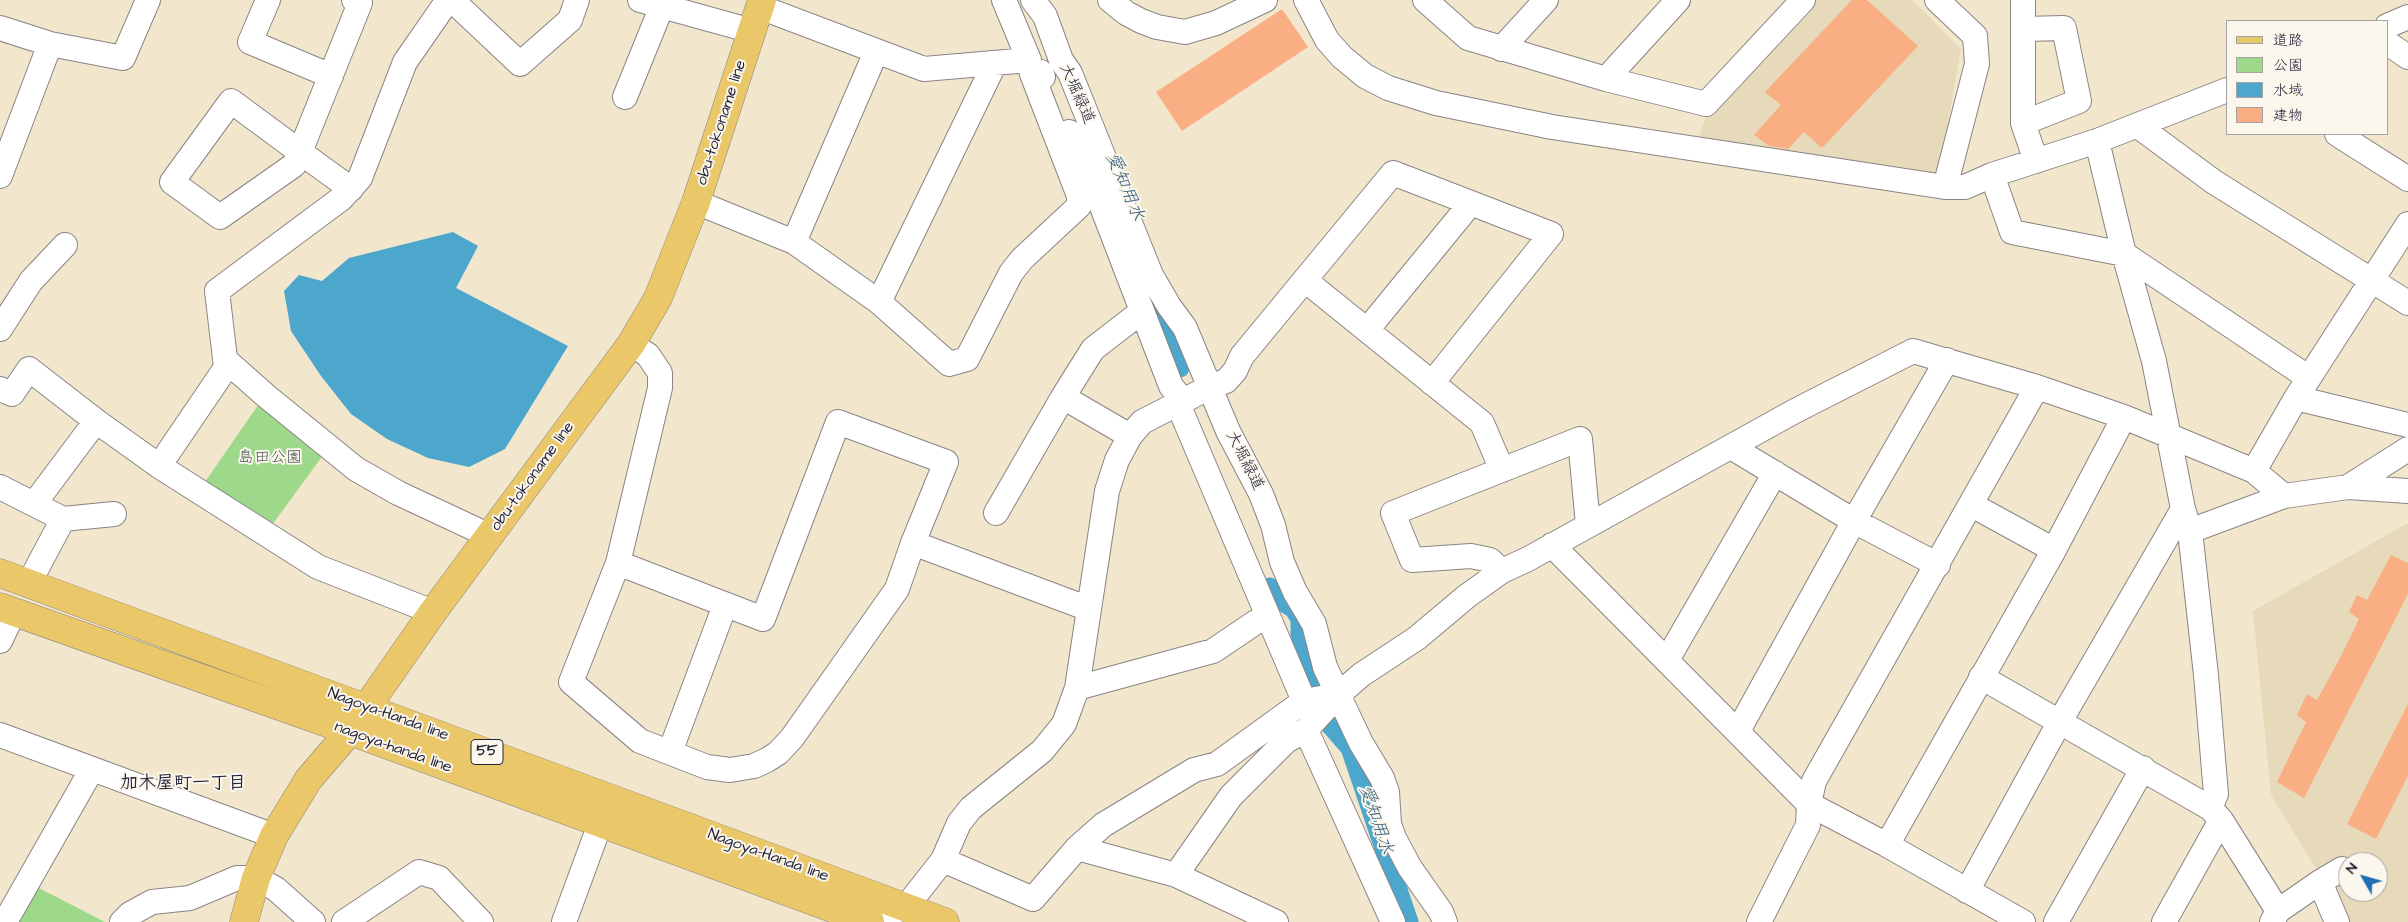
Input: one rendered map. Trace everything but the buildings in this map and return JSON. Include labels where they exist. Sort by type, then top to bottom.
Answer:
[{"type":"main road","name":"obu-tokoname line","points":[[244,922],[256,878],[274,836],[308,780],[350,731],[433,612],[632,344],[658,298],[696,202],[758,13]]},
{"type":"main road","name":"Nagoya-Handa line","points":[[0,573],[945,922]]},
{"type":"main road","name":"nagoya-handa line","points":[[7,609],[350,731],[870,922]]},
{"type":"street","points":[[0,28],[50,44],[123,58],[148,0]]},
{"type":"street","points":[[268,0],[250,42],[331,76]]},
{"type":"street","points":[[351,189],[300,152],[231,101],[172,182],[220,217],[294,165],[300,152],[331,76],[360,3],[354,0]]},
{"type":"street","points":[[226,367],[217,290],[342,198],[360,178],[405,62],[450,0],[520,64],[570,20],[578,0]]},
{"type":"street","points":[[696,202],[794,242],[879,302],[949,364],[967,359],[1011,273],[1022,259],[1078,206],[1079,196],[1004,0]]},
{"type":"street","name":"大堀緑道","points":[[1033,0],[1045,16],[1061,60],[1070,73],[1149,269],[1168,306],[1185,328],[1228,432],[1261,494],[1273,525],[1282,562],[1295,592],[1314,624],[1325,667],[1361,743],[1382,778],[1387,792],[1389,824],[1394,838],[1410,868],[1437,905],[1445,922]]},
{"type":"street","points":[[1110,0],[1140,21],[1157,27],[1186,32],[1216,23],[1266,0]]},
{"type":"street","points":[[1306,0],[1327,40],[1365,76],[1388,88],[1436,103],[1552,127],[1945,187],[1965,186],[1992,175],[2097,141],[2226,90]]},
{"type":"street","points":[[1425,0],[1468,38],[1606,79],[1706,104],[1803,0]]},
{"type":"street","points":[[1501,49],[1546,0]]},
{"type":"street","points":[[1606,79],[1678,0]]},
{"type":"street","points":[[1937,0],[1975,36],[1976,64],[1945,187]]},
{"type":"street","points":[[2023,0],[2023,123],[2036,161]]},
{"type":"street","points":[[625,97],[651,3],[758,13],[924,69],[991,63],[1030,67],[1041,72],[1094,186],[1171,386],[1180,403],[1304,701]]},
{"type":"street","points":[[2388,26],[2408,17]]},
{"type":"street","points":[[2023,29],[2064,28],[2079,101],[2023,123]]},
{"type":"street","points":[[0,176],[50,44]]},
{"type":"street","points":[[2388,44],[2408,57]]},
{"type":"street","points":[[794,242],[876,52]]},
{"type":"street","points":[[879,302],[991,71],[991,63]]},
{"type":"street","points":[[2138,126],[2214,182],[2408,303]]},
{"type":"street","points":[[2338,135],[2408,179]]},
{"type":"street","points":[[2097,141],[2124,254],[2154,361],[2183,509],[2190,531],[2206,675],[2216,814],[2164,922]]},
{"type":"street","points":[[870,922],[906,906],[943,860],[959,823],[971,808],[1042,752],[1055,738],[1064,724],[1077,688],[1107,492],[1117,460],[1130,436],[1142,422],[1210,387],[1226,381],[1235,372],[1242,356],[1306,281],[1393,173],[1552,234],[1432,383]]},
{"type":"street","points":[[1992,175],[2012,232],[2124,254],[2310,378]]},
{"type":"street","points":[[1367,330],[1471,203]]},
{"type":"street","points":[[2254,471],[2296,398],[2408,224]]},
{"type":"street","points":[[0,329],[31,281],[65,245]]},
{"type":"street","points":[[1306,281],[1482,423],[1502,470]]},
{"type":"street","points":[[996,513],[1093,349],[1142,312]]},
{"type":"street","points":[[618,563],[763,619],[838,422],[946,462],[913,543],[897,589],[792,738],[778,753],[754,766],[730,770],[707,767],[635,737],[572,682],[618,563],[660,388],[660,373],[648,355],[632,344]]},
{"type":"street","points":[[1176,875],[1231,796],[1286,741],[1306,730],[1338,695],[1361,674],[1417,638],[1467,596],[1502,571],[1913,351],[2037,388],[2124,417],[2254,471],[2284,496]]},
{"type":"street","points":[[1738,731],[1854,521],[1947,360]]},
{"type":"street","points":[[159,466],[229,363],[356,469],[398,493],[490,536]]},
{"type":"street","points":[[0,389],[12,394],[29,369],[96,421],[159,466],[318,567],[433,612]]},
{"type":"street","points":[[1759,922],[1808,825],[1808,804],[1814,781],[2037,388]]},
{"type":"street","points":[[1063,397],[1130,436]]},
{"type":"street","points":[[2296,398],[2408,425]]},
{"type":"street","points":[[1887,845],[2054,550],[2124,417]]},
{"type":"street","points":[[34,504],[96,421]]},
{"type":"street","points":[[1502,571],[1490,560],[1471,556],[1412,560],[1393,513],[1580,439],[1588,525]]},
{"type":"street","points":[[1731,447],[1854,521],[1938,565]]},
{"type":"street","points":[[2348,487],[2408,448]]},
{"type":"street","points":[[1667,660],[1775,473]]},
{"type":"street","points":[[0,487],[63,519],[114,514]]},
{"type":"street","points":[[2190,531],[2284,496],[2348,487],[2408,491]]},
{"type":"street","points":[[1972,505],[2054,550]]},
{"type":"street","points":[[1966,891],[2183,509]]},
{"type":"street","points":[[29,583],[63,519]]},
{"type":"street","points":[[913,543],[1090,609]]},
{"type":"street","points":[[1552,545],[1738,731],[1808,804],[1887,845],[2023,922]]},
{"type":"street","points":[[670,752],[725,605]]},
{"type":"street","points":[[0,641],[7,609]]},
{"type":"street","points":[[1077,688],[1213,651],[1256,622]]},
{"type":"street","points":[[1981,677],[2142,768],[2216,814],[2275,916],[2320,882],[2338,871]]},
{"type":"street","points":[[943,860],[1033,899],[1077,848],[1103,825],[1194,770],[1217,764],[1304,701],[1338,695]]},
{"type":"street","points":[[1306,730],[1393,922]]},
{"type":"street","points":[[0,735],[274,836]]},
{"type":"street","points":[[2056,922],[2142,768]]},
{"type":"street","points":[[5,922],[92,769]]},
{"type":"street","points":[[564,922],[600,824]]},
{"type":"street","points":[[1077,848],[1176,875],[1276,922]]},
{"type":"street","points":[[344,922],[419,872],[439,878],[481,922]]},
{"type":"street","points":[[122,922],[130,914],[152,902],[190,898],[237,878],[256,878],[276,889],[313,922]]},
{"type":"street","points":[[2320,882],[2337,922]]},
{"type":"shaded area","points":[[1810,0],[1912,0],[1961,49],[1939,174],[1698,142],[1707,113]]},
{"type":"shaded area","points":[[2408,523],[2408,922],[2349,922],[2271,795],[2253,611]]},
{"type":"green space","name":"島田公園","points":[[265,395],[329,447],[272,525],[205,482]]},
{"type":"green space","points":[[35,886],[105,922],[14,922]]},
{"type":"water","points":[[453,232],[478,246],[456,288],[568,346],[505,449],[469,467],[428,458],[387,439],[351,414],[321,376],[291,331],[284,291],[299,275],[322,281],[349,258]]},
{"type":"waterway","name":"愛知用水","points":[[1146,283],[1180,368]]},
{"type":"waterway","name":"愛知用水","points":[[1270,587],[1276,598],[1294,609],[1300,619],[1300,654],[1313,686]]},
{"type":"waterway","name":"愛知用水","points":[[1330,725],[1350,748],[1409,922]]},
{"type":"district","name":"加木屋町一丁目","points":[[183,784]]}]
